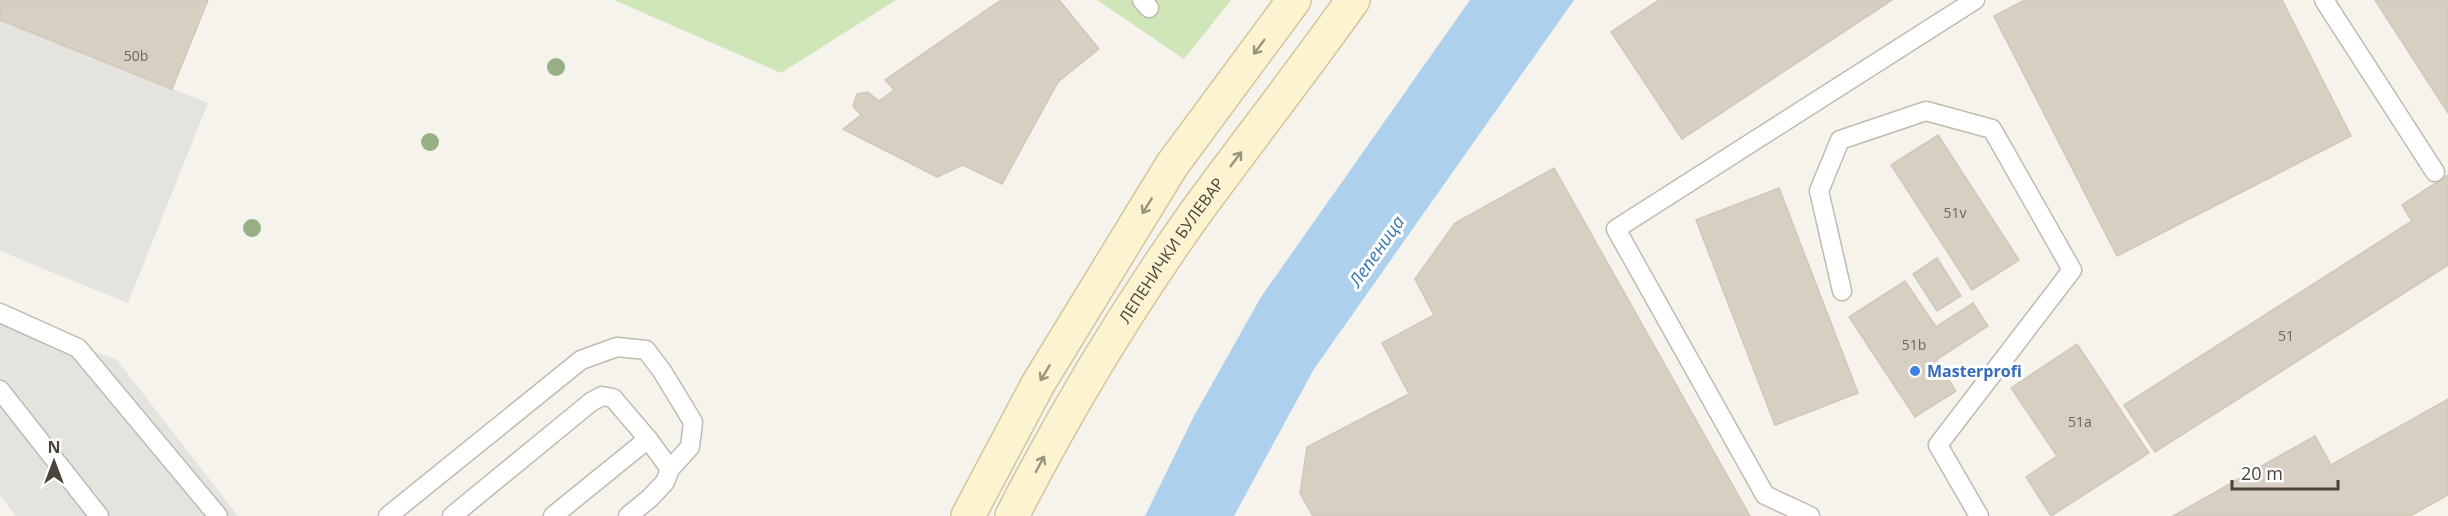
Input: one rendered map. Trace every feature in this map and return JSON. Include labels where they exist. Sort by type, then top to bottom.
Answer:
[{"type":"main road","points":[[968,516],[1038,384],[1172,165],[1294,0]]},
{"type":"main road","name":"ЛЕПЕНИЧКИ БУЛЕВАР","points":[[1012,516],[1074,399],[1136,301],[1196,212],[1353,0]]},
{"type":"lane","points":[[1810,516],[1765,495],[1616,230],[1975,0]]},
{"type":"lane","points":[[2324,0],[2435,172]]},
{"type":"lane","points":[[1842,291],[1819,190],[1840,140],[1926,111],[1992,129],[2072,270],[1938,445],[1979,516]]},
{"type":"lane","points":[[0,313],[78,348],[218,516]]},
{"type":"lane","points":[[388,516],[581,360],[617,347],[646,350],[662,371],[693,422],[690,447],[670,469],[665,482],[628,516]]},
{"type":"lane","points":[[0,390],[99,516]]},
{"type":"lane","points":[[452,516],[591,402],[602,396],[613,398],[670,469]]},
{"type":"lane","points":[[553,516],[648,439]]},
{"type":"green space","points":[[614,0],[896,0],[781,73]]},
{"type":"green space","points":[[1097,0],[1231,0],[1184,59]]},
{"type":"shaded area","points":[[0,20],[208,103],[128,303],[0,251]]},
{"type":"shaded area","points":[[5,318],[117,360],[238,516],[16,516],[0,495],[0,319]]},
{"type":"water","name":"Лепеница","points":[[1470,0],[1574,0],[1314,369],[1234,516],[1145,516],[1194,416],[1261,297]]},
{"type":"building","points":[[0,0],[208,0],[172,89],[0,20]]},
{"type":"building","points":[[1001,0],[1059,0],[1099,49],[1058,82],[1002,184],[963,165],[937,177],[843,129],[861,115],[853,106],[857,94],[868,92],[879,101],[894,90],[885,80]]},
{"type":"building","points":[[1659,0],[1892,0],[1682,139],[1611,32]]},
{"type":"building","points":[[2025,0],[2282,0],[2351,136],[2117,256],[1994,16]]},
{"type":"building","points":[[2375,0],[2448,0],[2448,113]]},
{"type":"building","points":[[1938,135],[2019,260],[1972,290],[1891,165]]},
{"type":"building","points":[[1554,168],[1750,516],[1313,516],[1300,493],[1307,447],[1409,394],[1382,343],[1434,315],[1415,279],[1455,223]]},
{"type":"building","points":[[2448,175],[2448,265],[2155,452],[2124,405],[2412,221],[2402,205]]},
{"type":"building","points":[[1779,188],[1858,393],[1775,425],[1696,220]]},
{"type":"building","points":[[1937,258],[1961,296],[1937,311],[1913,274]]},
{"type":"building","points":[[1905,281],[1936,327],[1973,303],[1988,326],[1936,360],[1956,391],[1915,417],[1849,317]]},
{"type":"building","points":[[2077,344],[2149,453],[2051,516],[2026,477],[2057,456],[2011,388]]},
{"type":"building","points":[[2448,399],[2448,495],[2410,516],[2173,516],[2315,436],[2331,465]]},
{"type":"place","name":"Masterprofi","points":[[1915,371]]}]
